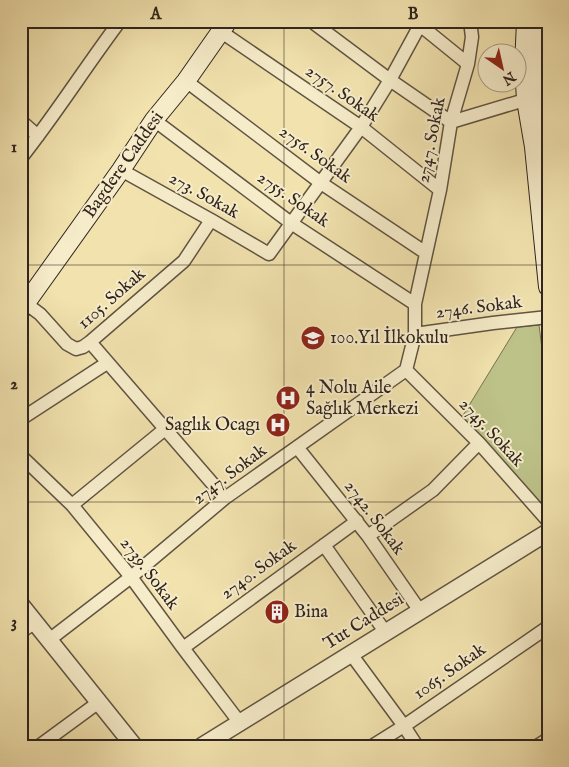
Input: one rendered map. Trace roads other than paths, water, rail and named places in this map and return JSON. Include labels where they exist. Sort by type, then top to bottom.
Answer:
[{"type":"main road","points":[[526,21],[524,67],[538,96],[548,130]]},
{"type":"main road","points":[[538,21],[538,96],[534,147],[548,287]]},
{"type":"main road","name":"Bagdere Caddesi","points":[[23,304],[121,170],[154,120],[186,80],[224,26]]},
{"type":"street","points":[[21,25],[24,21]]},
{"type":"street","points":[[21,158],[120,21]]},
{"type":"street","points":[[311,21],[390,80],[451,122],[538,96]]},
{"type":"street","name":"2747. Sokak","points":[[49,640],[131,576],[225,498],[406,370],[415,334],[415,304],[440,190],[451,122],[468,64],[472,37],[470,21]]},
{"type":"street","points":[[291,222],[361,127],[390,80],[417,23],[468,64]]},
{"type":"street","name":"2757. Sokak","points":[[224,26],[361,127],[440,190]]},
{"type":"street","name":"2756. Sokak","points":[[186,80],[321,182],[426,253]]},
{"type":"street","name":"2755. Sokak","points":[[154,120],[291,222],[415,304]]},
{"type":"street","points":[[21,121],[38,136]]},
{"type":"street","name":"273. Sokak","points":[[121,170],[269,254],[291,222]]},
{"type":"street","name":"1105. Sokak","points":[[23,304],[40,314],[68,344],[76,349],[83,347],[184,261],[211,220]]},
{"type":"street","name":"2746. Sokak","points":[[415,334],[493,323],[548,318]]},
{"type":"street","points":[[90,342],[225,498]]},
{"type":"street","points":[[21,419],[107,363]]},
{"type":"street","name":"2745. Sokak","points":[[406,370],[479,443],[548,521]]},
{"type":"street","points":[[72,505],[164,429]]},
{"type":"street","points":[[368,536],[433,490],[479,443]]},
{"type":"street","name":"2742. Sokak","points":[[297,447],[357,521],[420,611]]},
{"type":"street","name":"2739. Sokak","points":[[21,456],[72,505],[131,576],[240,723]]},
{"type":"street","name":"2740. Sokak","points":[[183,648],[357,521]]},
{"type":"street","name":"Tut Caddesi","points":[[212,743],[240,723],[548,532]]},
{"type":"street","points":[[324,545],[386,633]]},
{"type":"street","points":[[21,605],[134,746]]},
{"type":"street","points":[[21,632],[35,622]]},
{"type":"street","name":"1065. Sokak","points":[[372,746],[548,627]]},
{"type":"street","points":[[351,654],[417,746]]},
{"type":"street","points":[[39,746],[99,702]]},
{"type":"street","points":[[537,746],[548,739]]},
{"type":"place","name":"100.Yıl İlkokulu","points":[[313,338]]},
{"type":"place","name":"4 Nolu Aile Sağlık Merkezi","points":[[288,398]]},
{"type":"place","name":"Saglık Ocagı","points":[[278,425]]},
{"type":"place","name":"Bina","points":[[277,612]]}]
